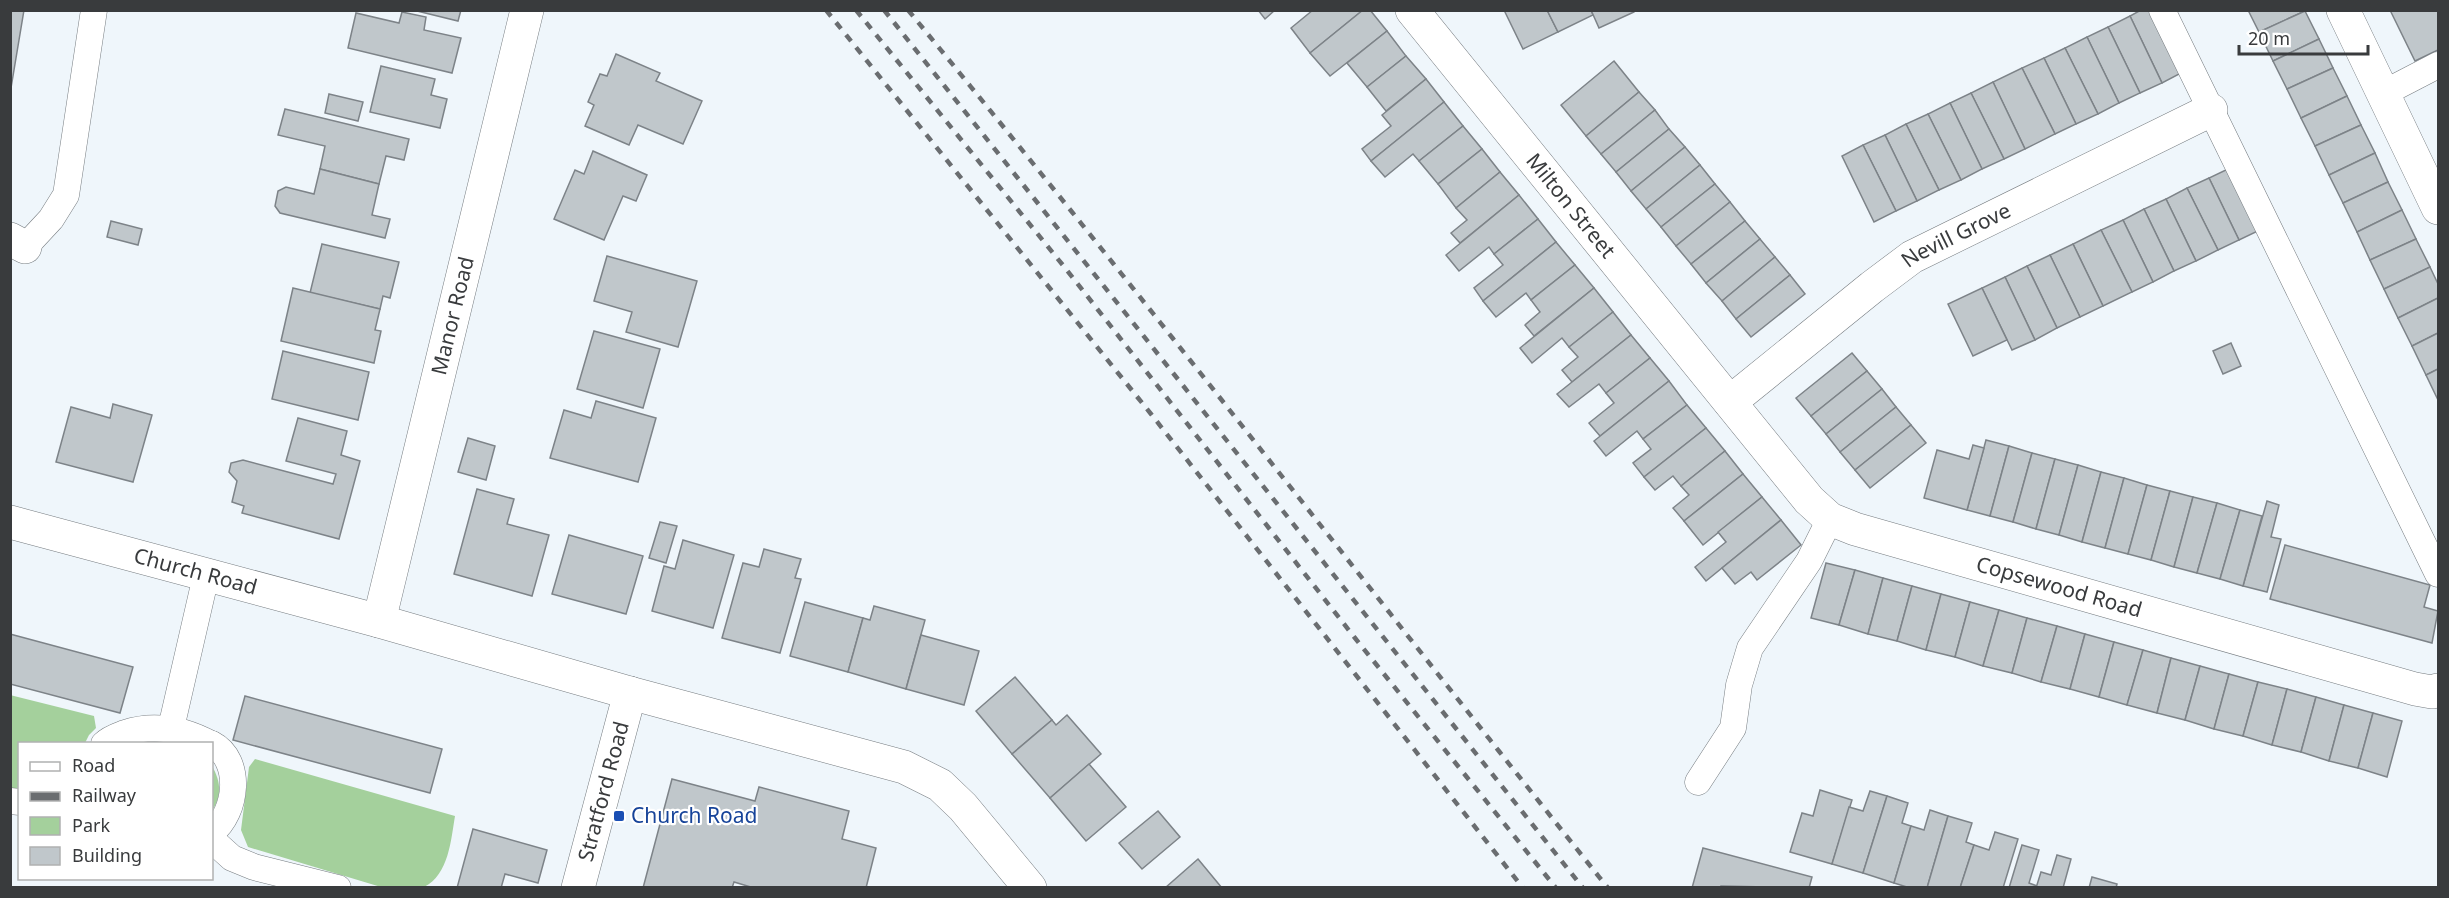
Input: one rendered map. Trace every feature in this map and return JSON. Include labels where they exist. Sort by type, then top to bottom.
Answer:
[{"type":"street","name":"Manor Road","points":[[379,621],[526,10]]},
{"type":"street","name":"Milton Street","points":[[1412,10],[1730,402]]},
{"type":"street","points":[[2343,10],[2439,208]]},
{"type":"street","name":"Nevill Grove","points":[[1730,402],[1912,257],[2211,110]]},
{"type":"street","name":"Copsewood Road","points":[[1730,402],[1809,500],[1830,519],[1855,529],[2403,686],[2432,692],[2439,690]]},
{"type":"street","name":"Church Road","points":[[10,522],[379,621],[630,693],[904,767],[940,785],[963,807],[1030,888]]},
{"type":"street","name":"Stratford Road","points":[[578,888],[630,693]]},
{"type":"lane","points":[[18,243],[51,219],[66,195],[94,10]]},
{"type":"lane","points":[[2162,10],[2439,574]]},
{"type":"lane","points":[[2382,94],[2439,65]]},
{"type":"lane","points":[[1698,782],[1733,728],[1739,685],[1750,648],[1809,561],[1830,519]]},
{"type":"lane","points":[[171,728],[206,576]]},
{"type":"lane","points":[[106,742],[109,738],[142,728],[171,728],[207,742]]},
{"type":"lane","points":[[213,746],[228,757],[232,776],[232,792],[226,813],[219,826],[213,831]]},
{"type":"lane","points":[[213,841],[232,858],[254,867],[338,888]]},
{"type":"green space","points":[[10,695],[94,716],[96,728],[86,742],[18,742],[18,792],[11,790]]},
{"type":"green space","points":[[255,759],[455,816],[447,856],[439,874],[424,887],[381,887],[248,847],[241,830],[249,767]]},
{"type":"green space","points":[[213,768],[219,788],[213,809]]},
{"type":"building","points":[[10,10],[24,10],[10,94]]},
{"type":"building","points":[[413,10],[461,10],[458,21]]},
{"type":"building","points":[[1258,10],[1275,10],[1265,19]]},
{"type":"building","points":[[1313,10],[1363,10],[1310,53],[1291,28]]},
{"type":"building","points":[[1363,10],[1370,10],[1387,31],[1330,76],[1310,53]]},
{"type":"building","points":[[1504,10],[1547,10],[1558,32],[1523,49]]},
{"type":"building","points":[[1547,10],[1591,10],[1593,15],[1558,32]]},
{"type":"building","points":[[1591,10],[1634,10],[1634,12],[1599,28]]},
{"type":"building","points":[[2141,10],[2153,10],[2183,72],[2162,83],[2130,16]]},
{"type":"building","points":[[2248,10],[2305,10],[2305,11],[2259,32]]},
{"type":"building","points":[[2390,10],[2438,10],[2438,50],[2415,61]]},
{"type":"building","points":[[2305,11],[2319,39],[2273,61],[2259,32]]},
{"type":"building","points":[[402,12],[426,17],[424,30],[461,38],[452,73],[348,48],[356,13],[399,23]]},
{"type":"building","points":[[2130,16],[2162,83],[2140,93],[2108,27]]},
{"type":"building","points":[[2108,27],[2140,93],[2119,103],[2087,37]]},
{"type":"building","points":[[1387,31],[1406,56],[1367,87],[1347,63]]},
{"type":"building","points":[[2087,37],[2119,103],[2098,114],[2065,48]]},
{"type":"building","points":[[2319,39],[2333,68],[2287,89],[2273,61]]},
{"type":"building","points":[[2065,48],[2098,114],[2076,124],[2044,58]]},
{"type":"building","points":[[616,54],[660,73],[656,81],[702,101],[683,144],[638,125],[629,145],[585,126],[594,105],[588,102],[600,74],[607,76]]},
{"type":"building","points":[[1406,56],[1426,79],[1386,111],[1367,87]]},
{"type":"building","points":[[2044,58],[2076,124],[2055,134],[2022,68]]},
{"type":"building","points":[[1614,61],[1639,92],[1586,136],[1561,105]]},
{"type":"building","points":[[381,66],[435,79],[431,95],[447,99],[440,128],[370,112]]},
{"type":"building","points":[[2022,68],[2055,134],[2025,149],[1993,82]]},
{"type":"building","points":[[2333,68],[2347,96],[2301,118],[2287,89]]},
{"type":"building","points":[[1426,79],[1444,102],[1371,161],[1362,149],[1391,126],[1382,115]]},
{"type":"building","points":[[1993,82],[2025,149],[2004,159],[1971,93]]},
{"type":"building","points":[[1639,92],[1655,110],[1601,154],[1586,136]]},
{"type":"building","points":[[1971,93],[2004,159],[1982,169],[1950,103]]},
{"type":"building","points":[[329,94],[363,102],[358,121],[325,113]]},
{"type":"building","points":[[2347,96],[2361,125],[2315,146],[2301,118]]},
{"type":"building","points":[[1444,102],[1463,126],[1419,161],[1413,154],[1385,177],[1371,161]]},
{"type":"building","points":[[1950,103],[1982,169],[1961,180],[1928,114]]},
{"type":"building","points":[[285,109],[409,139],[404,160],[386,156],[379,184],[320,169],[325,146],[278,135]]},
{"type":"building","points":[[1655,110],[1669,129],[1616,172],[1601,154]]},
{"type":"building","points":[[1928,114],[1961,180],[1939,190],[1906,124]]},
{"type":"building","points":[[1906,124],[1939,190],[1917,201],[1885,135]]},
{"type":"building","points":[[2361,125],[2375,153],[2329,175],[2315,146]]},
{"type":"building","points":[[1463,126],[1482,149],[1438,184],[1419,161]]},
{"type":"building","points":[[1669,129],[1685,147],[1631,191],[1616,172]]},
{"type":"building","points":[[1885,135],[1917,201],[1896,211],[1863,145]]},
{"type":"building","points":[[1863,145],[1896,211],[1874,222],[1842,156]]},
{"type":"building","points":[[1685,147],[1700,165],[1646,209],[1631,191]]},
{"type":"building","points":[[1482,149],[1500,172],[1456,208],[1438,184]]},
{"type":"building","points":[[593,151],[647,175],[636,201],[623,196],[604,240],[554,219],[575,170],[584,174]]},
{"type":"building","points":[[2375,153],[2388,182],[2343,203],[2329,175]]},
{"type":"building","points":[[1700,165],[1715,184],[1661,227],[1646,209]]},
{"type":"building","points":[[2230,168],[2260,230],[2239,240],[2209,178]]},
{"type":"building","points":[[320,169],[379,184],[372,215],[390,219],[385,238],[280,213],[275,206],[278,191],[286,187],[314,194]]},
{"type":"building","points":[[1500,172],[1519,195],[1460,243],[1451,233],[1467,220],[1456,208]]},
{"type":"building","points":[[2209,178],[2239,240],[2218,250],[2187,188]]},
{"type":"building","points":[[2388,182],[2402,210],[2357,232],[2343,203]]},
{"type":"building","points":[[1715,184],[1730,202],[1676,246],[1661,227]]},
{"type":"building","points":[[2187,188],[2218,250],[2196,261],[2166,199]]},
{"type":"building","points":[[1519,195],[1538,219],[1494,254],[1489,247],[1459,271],[1446,255]]},
{"type":"building","points":[[2166,199],[2196,261],[2174,271],[2144,209]]},
{"type":"building","points":[[1730,202],[1745,221],[1691,264],[1676,246]]},
{"type":"building","points":[[2144,209],[2174,271],[2153,282],[2123,220]]},
{"type":"building","points":[[2402,210],[2416,239],[2370,260],[2357,232]]},
{"type":"building","points":[[1538,219],[1556,242],[1483,301],[1474,288],[1503,265],[1494,254]]},
{"type":"building","points":[[2123,220],[2153,282],[2132,292],[2101,230]]},
{"type":"building","points":[[111,221],[142,229],[138,245],[107,237]]},
{"type":"building","points":[[1745,221],[1760,239],[1706,283],[1691,264]]},
{"type":"building","points":[[2101,230],[2132,292],[2103,306],[2073,244]]},
{"type":"building","points":[[1760,239],[1775,257],[1722,301],[1706,283]]},
{"type":"building","points":[[2416,239],[2430,267],[2384,289],[2370,260]]},
{"type":"building","points":[[1556,242],[1575,265],[1531,300],[1526,293],[1496,317],[1483,301]]},
{"type":"building","points":[[322,244],[399,262],[390,298],[383,296],[380,309],[310,293]]},
{"type":"building","points":[[2073,244],[2103,306],[2080,317],[2050,255]]},
{"type":"building","points":[[2050,255],[2080,317],[2057,328],[2027,266]]},
{"type":"building","points":[[607,256],[697,281],[678,347],[626,332],[632,312],[594,301]]},
{"type":"building","points":[[1775,257],[1790,275],[1736,319],[1722,301]]},
{"type":"building","points":[[1575,265],[1594,288],[1534,336],[1525,325],[1540,312],[1531,300]]},
{"type":"building","points":[[2027,266],[2057,328],[2035,340],[2005,277]]},
{"type":"building","points":[[2430,267],[2438,284],[2438,298],[2398,318],[2384,289]]},
{"type":"building","points":[[1790,275],[1805,294],[1751,337],[1736,319]]},
{"type":"building","points":[[2005,277],[2035,340],[2012,350],[1982,288]]},
{"type":"building","points":[[293,288],[380,309],[375,330],[381,331],[374,363],[281,341]]},
{"type":"building","points":[[1594,288],[1613,312],[1569,347],[1562,338],[1532,363],[1520,348]]},
{"type":"building","points":[[1982,288],[2007,340],[1973,356],[1948,304]]},
{"type":"building","points":[[2438,298],[2438,333],[2412,346],[2398,318]]},
{"type":"building","points":[[1613,312],[1631,335],[1572,382],[1562,370],[1578,357],[1569,347]]},
{"type":"building","points":[[594,331],[660,349],[643,408],[577,389]]},
{"type":"building","points":[[2438,333],[2438,369],[2426,375],[2412,346]]},
{"type":"building","points":[[1631,335],[1650,358],[1606,393],[1599,384],[1569,407],[1557,394]]},
{"type":"building","points":[[2231,343],[2241,366],[2223,374],[2213,351]]},
{"type":"building","points":[[283,351],[369,372],[358,420],[272,399]]},
{"type":"building","points":[[1852,353],[1867,371],[1811,416],[1796,398]]},
{"type":"building","points":[[1650,358],[1669,381],[1600,436],[1589,423],[1614,403],[1606,393]]},
{"type":"building","points":[[2438,369],[2438,400],[2426,375]]},
{"type":"building","points":[[1867,371],[1882,389],[1826,434],[1811,416]]},
{"type":"building","points":[[1669,381],[1687,405],[1643,439],[1637,431],[1606,456],[1594,441]]},
{"type":"building","points":[[1882,389],[1896,407],[1840,452],[1826,434]]},
{"type":"building","points":[[596,401],[656,418],[638,482],[550,458],[564,410],[591,418]]},
{"type":"building","points":[[113,404],[152,415],[133,482],[56,462],[71,407],[110,418]]},
{"type":"building","points":[[1687,405],[1706,428],[1644,477],[1633,463],[1651,449],[1643,439]]},
{"type":"building","points":[[1896,407],[1911,425],[1855,470],[1840,452]]},
{"type":"building","points":[[298,418],[347,431],[341,455],[360,461],[339,539],[242,513],[244,506],[232,502],[237,481],[229,472],[231,463],[243,460],[333,484],[336,474],[286,461]]},
{"type":"building","points":[[1911,425],[1926,443],[1870,488],[1855,470]]},
{"type":"building","points":[[1706,428],[1725,451],[1681,486],[1673,476],[1655,490],[1644,477]]},
{"type":"building","points":[[468,438],[495,446],[486,480],[458,472]]},
{"type":"building","points":[[1986,440],[2009,446],[1990,516],[1967,510]]},
{"type":"building","points":[[1973,445],[1984,448],[1967,510],[1924,498],[1937,450],[1969,459]]},
{"type":"building","points":[[2009,446],[2032,453],[2013,522],[1990,516]]},
{"type":"building","points":[[1725,451],[1743,474],[1684,521],[1673,508],[1689,495],[1681,486]]},
{"type":"building","points":[[2032,453],[2055,459],[2036,529],[2013,522]]},
{"type":"building","points":[[2055,459],[2078,465],[2059,535],[2036,529]]},
{"type":"building","points":[[2078,465],[2101,472],[2082,542],[2059,535]]},
{"type":"building","points":[[2101,472],[2124,478],[2105,548],[2082,542]]},
{"type":"building","points":[[1743,474],[1762,497],[1703,545],[1684,521]]},
{"type":"building","points":[[2124,478],[2147,485],[2128,554],[2105,548]]},
{"type":"building","points":[[2147,485],[2170,491],[2151,560],[2128,554]]},
{"type":"building","points":[[477,489],[514,499],[507,524],[549,535],[532,596],[454,574]]},
{"type":"building","points":[[2170,491],[2193,497],[2174,567],[2151,560]]},
{"type":"building","points":[[1762,497],[1781,520],[1706,581],[1695,567],[1726,542],[1718,532]]},
{"type":"building","points":[[2193,497],[2217,503],[2197,573],[2174,567]]},
{"type":"building","points":[[2267,501],[2279,505],[2271,537],[2281,539],[2267,592],[2243,586]]},
{"type":"building","points":[[2217,503],[2240,510],[2220,579],[2197,573]]},
{"type":"building","points":[[2240,510],[2262,516],[2243,586],[2220,579]]},
{"type":"building","points":[[1781,520],[1801,545],[1757,580],[1751,572],[1735,584],[1722,568]]},
{"type":"building","points":[[660,522],[677,526],[666,563],[649,558]]},
{"type":"building","points":[[569,535],[643,556],[626,614],[552,594]]},
{"type":"building","points":[[683,540],[734,555],[713,628],[652,611],[664,566],[675,569]]},
{"type":"building","points":[[2285,545],[2430,585],[2424,607],[2438,611],[2432,643],[2270,599]]},
{"type":"building","points":[[764,549],[801,559],[795,578],[801,579],[780,653],[722,638],[743,563],[759,567]]},
{"type":"building","points":[[1826,563],[1855,570],[1839,625],[1811,618]]},
{"type":"building","points":[[1855,570],[1883,578],[1868,634],[1839,625]]},
{"type":"building","points":[[1883,578],[1912,586],[1897,641],[1868,634]]},
{"type":"building","points":[[1912,586],[1941,594],[1926,650],[1897,641]]},
{"type":"building","points":[[1941,594],[1970,602],[1955,657],[1926,650]]},
{"type":"building","points":[[805,602],[863,618],[848,672],[790,656]]},
{"type":"building","points":[[1970,602],[1999,610],[1983,666],[1955,657]]},
{"type":"building","points":[[874,606],[925,620],[906,689],[848,672],[863,618],[870,620]]},
{"type":"building","points":[[1999,610],[2027,618],[2012,673],[1983,666]]},
{"type":"building","points":[[2027,618],[2057,626],[2041,682],[2012,673]]},
{"type":"building","points":[[2057,626],[2085,634],[2070,689],[2041,682]]},
{"type":"building","points":[[10,634],[133,667],[120,713],[10,684]]},
{"type":"building","points":[[2085,634],[2114,642],[2099,697],[2070,689]]},
{"type":"building","points":[[921,635],[979,651],[964,705],[906,689]]},
{"type":"building","points":[[2114,642],[2143,650],[2127,705],[2099,697]]},
{"type":"building","points":[[2143,650],[2171,658],[2157,713],[2127,705]]},
{"type":"building","points":[[2171,658],[2200,666],[2185,720],[2157,713]]},
{"type":"building","points":[[2200,666],[2229,674],[2214,729],[2185,720]]},
{"type":"building","points":[[2229,674],[2258,682],[2243,736],[2214,729]]},
{"type":"building","points":[[1015,677],[1052,720],[1012,754],[976,711]]},
{"type":"building","points":[[2258,682],[2287,689],[2272,745],[2243,736]]},
{"type":"building","points":[[2287,689],[2316,697],[2301,752],[2272,745]]},
{"type":"building","points":[[245,696],[442,749],[430,793],[233,740]]},
{"type":"building","points":[[2316,697],[2344,705],[2329,761],[2301,752]]},
{"type":"building","points":[[2344,705],[2373,713],[2358,768],[2329,761]]},
{"type":"building","points":[[2373,713],[2402,721],[2387,777],[2358,768]]},
{"type":"building","points":[[1067,715],[1101,754],[1050,798],[1012,754],[1052,720],[1056,725]]},
{"type":"building","points":[[1089,764],[1126,807],[1086,841],[1050,798]]},
{"type":"building","points":[[672,779],[755,801],[759,787],[849,811],[842,839],[876,848],[866,888],[754,888],[734,882],[732,888],[643,888]]},
{"type":"building","points":[[1820,790],[1852,800],[1832,864],[1790,852],[1802,813],[1813,816]]},
{"type":"building","points":[[1870,791],[1887,796],[1863,873],[1832,864],[1849,807],[1863,811]]},
{"type":"building","points":[[1887,796],[1908,803],[1902,823],[1911,826],[1894,883],[1863,873]]},
{"type":"building","points":[[1930,810],[1948,816],[1927,888],[1910,888],[1894,883],[1911,826],[1924,830]]},
{"type":"building","points":[[1158,811],[1180,837],[1142,869],[1119,843]]},
{"type":"building","points":[[1948,816],[1972,823],[1966,842],[1974,845],[1960,888],[1927,888]]},
{"type":"building","points":[[473,829],[547,850],[538,883],[505,874],[501,888],[457,888]]},
{"type":"building","points":[[1995,832],[2018,839],[2003,888],[1960,888],[1974,845],[1989,850]]},
{"type":"building","points":[[2022,845],[2039,850],[2029,883],[2037,886],[2036,888],[2009,888]]},
{"type":"building","points":[[1703,848],[1812,877],[1809,888],[1721,886],[1721,888],[1692,888]]},
{"type":"building","points":[[2057,855],[2071,859],[2063,888],[2036,888],[2041,872],[2051,875]]},
{"type":"building","points":[[1198,859],[1222,888],[1165,888]]},
{"type":"building","points":[[2092,877],[2117,884],[2116,888],[2089,888]]},
{"type":"railway","points":[[826,10],[1151,414],[1523,888]]},
{"type":"railway","points":[[856,10],[1066,269],[1355,638],[1556,888]]},
{"type":"railway","points":[[884,10],[1583,888]]},
{"type":"railway","points":[[908,10],[1085,228],[1608,888]]},
{"type":"place","name":"Church Road","points":[[619,816]]}]
